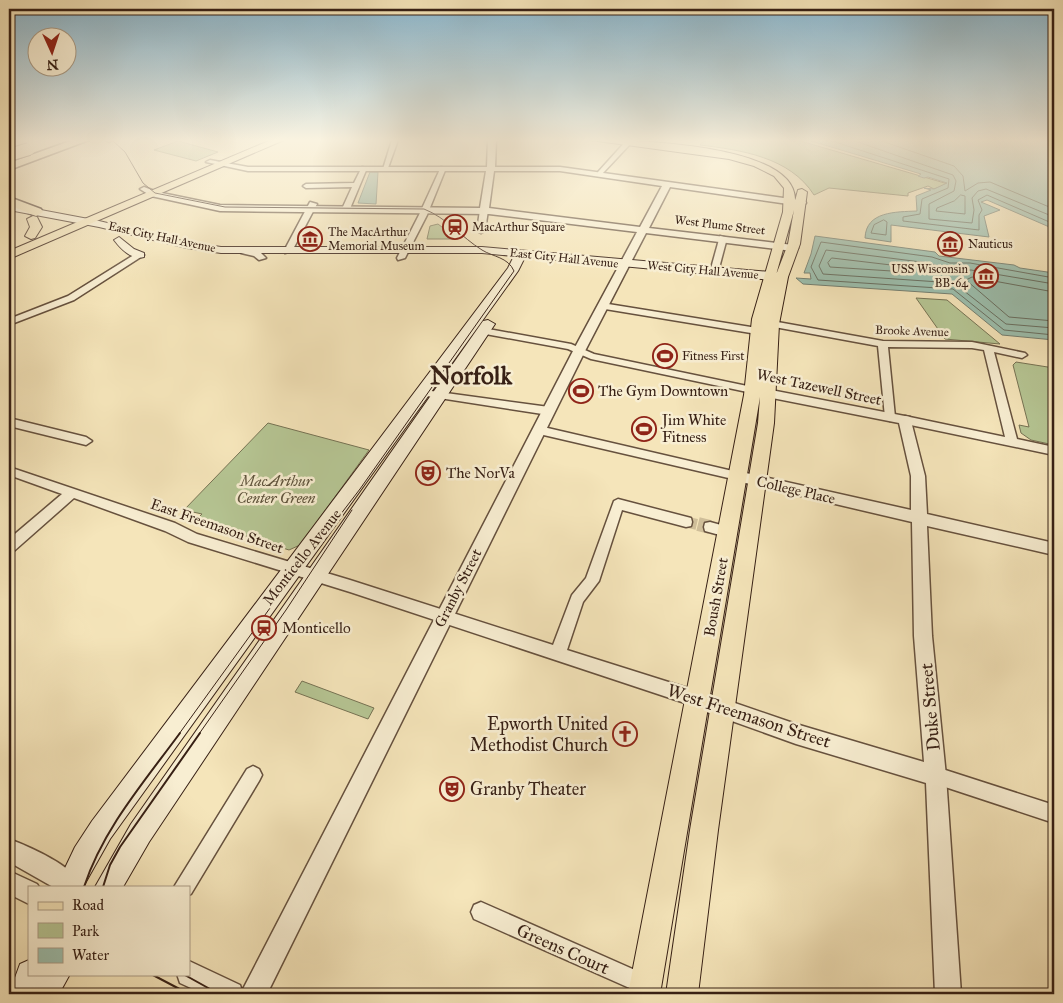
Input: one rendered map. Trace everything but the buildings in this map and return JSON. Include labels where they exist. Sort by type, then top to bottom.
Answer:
[{"type":"highway","points":[[9,201],[34,216]]},
{"type":"main road","points":[[9,255],[73,224],[162,187]]},
{"type":"main road","points":[[9,246],[58,225],[87,221],[162,187]]},
{"type":"main road","points":[[788,187],[789,201]]},
{"type":"main road","points":[[799,187],[802,203]]},
{"type":"main road","name":"Boush Street","points":[[682,994],[723,708],[747,479],[772,324],[779,245],[789,201]]},
{"type":"main road","name":"Boush Street","points":[[760,392],[757,331],[775,276],[793,248],[802,203]]},
{"type":"main road","name":"East City Hall Avenue","points":[[9,207],[58,225]]},
{"type":"main road","name":"East City Hall Avenue","points":[[9,213],[73,224],[119,240],[192,255],[262,258],[404,254]]},
{"type":"main road","points":[[31,236],[36,227],[34,216]]},
{"type":"main road","name":"East City Hall Avenue","points":[[87,221],[195,246],[244,251],[288,250],[525,256],[608,266],[624,264]]},
{"type":"main road","points":[[119,240],[143,234]]},
{"type":"main road","points":[[119,240],[136,254],[125,265]]},
{"type":"main road","name":"Monticello Avenue","points":[[70,886],[92,842],[291,569],[483,331],[525,256]]},
{"type":"main road","name":"Monticello Avenue","points":[[109,886],[140,834],[316,576],[431,394],[514,269],[525,256]]},
{"type":"main road","name":"West City Hall Avenue","points":[[624,264],[775,276]]},
{"type":"main road","name":"Boush Street","points":[[645,990],[697,699],[719,530],[747,479]]},
{"type":"main road","points":[[22,994],[29,976]]},
{"type":"main road","points":[[42,994],[54,976]]},
{"type":"street","points":[[348,207],[356,187]]},
{"type":"street","points":[[404,254],[435,187]]},
{"type":"street","points":[[481,231],[488,187]]},
{"type":"street","name":"Granby Street","points":[[254,994],[578,351],[666,187]]},
{"type":"street","points":[[687,187],[802,203]]},
{"type":"street","name":"West Plume Street","points":[[152,191],[220,208],[312,206],[484,210],[644,228],[793,248]]},
{"type":"street","points":[[288,250],[312,206]]},
{"type":"street","points":[[714,272],[723,238]]},
{"type":"street","points":[[244,251],[257,254],[262,258]]},
{"type":"street","points":[[9,322],[71,298],[125,265]]},
{"type":"street","points":[[602,306],[757,331]]},
{"type":"street","name":"Brooke Avenue","points":[[772,324],[884,344],[988,347],[1022,355]]},
{"type":"street","name":"West Tazewell Street","points":[[483,331],[571,347],[592,356],[760,392],[1054,451]]},
{"type":"street","name":"Duke Street","points":[[884,344],[897,419],[918,476],[923,636],[936,776],[948,994]]},
{"type":"street","points":[[988,347],[1012,442]]},
{"type":"street","points":[[431,394],[549,411]]},
{"type":"street","points":[[9,422],[86,441]]},
{"type":"street","name":"College Place","points":[[539,430],[1054,549]]},
{"type":"street","name":"East Freemason Street","points":[[9,470],[71,494],[170,527],[193,538],[444,616]]},
{"type":"street","points":[[9,547],[71,494]]},
{"type":"street","points":[[558,654],[577,599],[592,581],[618,504],[686,522]]},
{"type":"street","name":"West Freemason Street","points":[[444,616],[697,699],[796,734],[1054,814]]},
{"type":"street","points":[[185,886],[253,775]]},
{"type":"street","points":[[9,850],[58,876],[70,886]]},
{"type":"street","points":[[9,882],[28,892]]},
{"type":"street","name":"Greens Court","points":[[481,912],[645,990]]},
{"type":"street","points":[[190,974],[231,994]]},
{"type":"green space","points":[[808,187],[926,187],[908,193],[908,196],[829,188],[814,195]]},
{"type":"green space","points":[[438,224],[456,238],[427,239],[430,226]]},
{"type":"green space","points":[[916,298],[947,300],[1000,344],[945,339]]},
{"type":"green space","points":[[1016,362],[1054,368],[1054,445],[1031,440],[1021,433],[1019,425],[1029,427],[1013,365]]},
{"type":"green space","name":"MacArthur Center Green","points":[[268,423],[369,450],[300,545],[289,550],[196,520],[202,514],[184,510]]},
{"type":"green space","points":[[302,681],[374,708],[368,719],[295,692]]},
{"type":"water","points":[[364,187],[377,187],[376,204],[358,203]]},
{"type":"water","points":[[939,187],[1054,187],[1054,229],[987,200],[981,202],[1000,210],[984,216],[989,237],[891,225],[891,242],[865,238],[867,229],[876,218],[892,213],[917,211],[916,196],[931,190],[924,188],[934,189]]},
{"type":"water","points":[[815,236],[935,252],[939,256],[1014,265],[1020,268],[1054,273],[1054,340],[1002,335],[952,294],[803,284],[796,278],[811,279],[810,273],[804,273]]},
{"type":"tunnel","points":[[686,522],[704,526]]},
{"type":"tunnel","points":[[698,524],[710,527]]},
{"type":"tram line","points":[[148,187],[155,193],[225,207],[424,209],[447,222],[474,245],[504,260],[514,271],[360,489],[291,579],[179,734]]},
{"type":"tram line","points":[[199,734],[286,610],[352,510]]},
{"type":"tram line","points":[[84,886],[102,845],[113,826],[180,733]]},
{"type":"tram line","points":[[103,886],[110,865],[120,847],[200,733]]},
{"type":"tram line","points":[[155,976],[189,994]]},
{"type":"tram line","points":[[187,976],[219,994]]},
{"type":"place","name":"MacArthur Square","points":[[455,227]]},
{"type":"place","name":"The MacArthur Memorial Museum","points":[[310,239]]},
{"type":"place","name":"Nauticus","points":[[950,244]]},
{"type":"place","name":"USS Wisconsin BB-64","points":[[986,276]]},
{"type":"place","name":"Fitness First","points":[[665,356]]},
{"type":"place","name":"The Gym Downtown","points":[[581,391]]},
{"type":"place","name":"Jim White Fitness","points":[[644,429]]},
{"type":"place","name":"The NorVa","points":[[428,473]]},
{"type":"place","name":"Monticello","points":[[264,628]]},
{"type":"place","name":"Epworth United Methodist Church","points":[[625,734]]},
{"type":"place","name":"Granby Theater","points":[[452,789]]},
{"type":"district","name":"Norfolk","points":[[471,375]]}]
